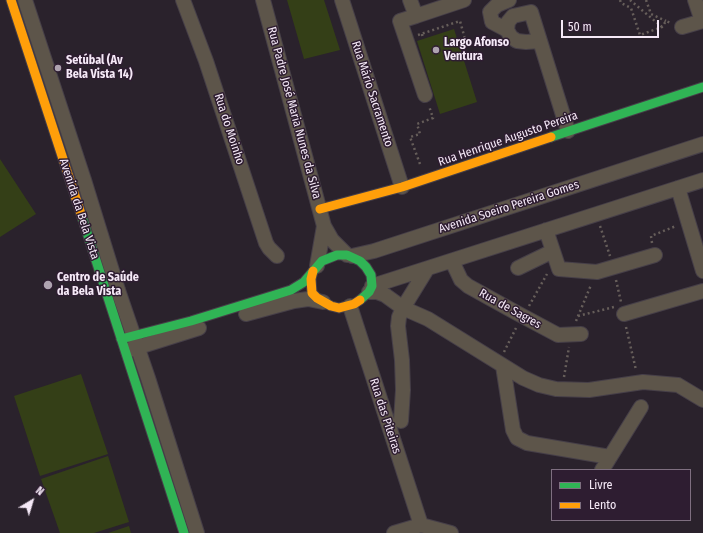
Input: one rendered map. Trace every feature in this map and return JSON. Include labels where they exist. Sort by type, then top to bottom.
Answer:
[{"type":"street","name":"Avenida da Bela Vista","points":[[11,0],[129,343],[197,533]]},
{"type":"street","name":"Avenida da Bela Vista","points":[[25,0],[129,343],[184,533]]},
{"type":"street","name":"Rua do Moinho","points":[[183,0],[206,61],[266,243],[277,256]]},
{"type":"street","name":"Rua Padre José Maria Nunes da Silva","points":[[263,0],[324,226],[332,240],[349,256]]},
{"type":"street","name":"Rua Mário Sacramento","points":[[342,0],[402,188]]},
{"type":"street","points":[[425,95],[400,21],[413,7],[464,0]]},
{"type":"street","points":[[682,27],[703,21],[695,0]]},
{"type":"street","points":[[501,2],[490,12],[492,22],[507,30],[511,37],[517,41],[540,41]]},
{"type":"street","points":[[507,30],[508,22],[513,16],[531,12],[568,131]]},
{"type":"street","name":"Rua Henrique Augusto Pereira","points":[[320,209],[402,188],[568,131],[703,87]]},
{"type":"street","name":"Avenida Soeiro Pereira Gomes","points":[[129,343],[191,321],[291,290],[304,282],[322,260],[330,257],[337,255],[349,256],[374,251],[703,144]]},
{"type":"street","points":[[129,343],[285,302],[308,299],[323,302],[339,308],[350,306],[362,299],[370,289],[546,230],[703,180]]},
{"type":"street","points":[[678,188],[703,271]]},
{"type":"street","name":"Rua Padre José Maria Nunes da Silva","points":[[315,268],[324,226]]},
{"type":"street","points":[[546,230],[559,269],[597,272],[655,255]]},
{"type":"street","points":[[518,268],[553,251]]},
{"type":"street","points":[[349,256],[360,261],[366,267],[371,275],[370,289]]},
{"type":"street","name":"Rua de Sagres","points":[[452,261],[461,280],[468,286],[558,335],[581,334]]},
{"type":"street","points":[[315,268],[311,279],[312,293],[323,302]]},
{"type":"street","points":[[401,421],[404,390],[398,326],[399,317],[427,269]]},
{"type":"street","points":[[370,289],[386,295],[403,308],[428,319],[523,378],[539,385],[556,390],[589,390],[639,383],[678,385],[703,400]]},
{"type":"street","points":[[414,290],[416,302],[420,310],[428,319]]},
{"type":"street","points":[[623,310],[703,291]]},
{"type":"street","name":"Rua das Piteiras","points":[[350,306],[421,525]]},
{"type":"street","points":[[503,366],[512,430],[517,438],[527,443],[610,457]]},
{"type":"street","points":[[603,469],[642,407]]},
{"type":"street","points":[[394,533],[421,525],[451,533]]},
{"type":"path","points":[[620,0],[621,3],[631,8],[640,35],[662,27],[630,0]]},
{"type":"path","points":[[646,0],[651,14],[666,21]]},
{"type":"path","points":[[442,21],[443,27]]},
{"type":"path","points":[[418,35],[460,21],[465,39],[468,40]]},
{"type":"path","points":[[422,34],[423,39]]},
{"type":"path","points":[[425,95],[433,118],[417,124],[420,134],[410,137],[426,179]]},
{"type":"path","points":[[596,214],[614,267],[639,383]]},
{"type":"path","points":[[655,255],[651,236],[687,222]]},
{"type":"path","points":[[578,316],[623,310]]},
{"type":"green space","points":[[287,0],[324,0],[340,50],[304,59]]},
{"type":"green space","points":[[454,29],[477,102],[440,114],[417,41]]},
{"type":"green space","points":[[0,159],[36,214],[0,237]]},
{"type":"green space","points":[[81,374],[108,454],[40,476],[14,396]]},
{"type":"green space","points":[[108,456],[129,522],[94,533],[60,533],[41,479]]},
{"type":"green space","points":[[129,526],[131,533],[108,533]]},
{"type":"traffic: fast","points":[[551,137],[703,87]]},
{"type":"traffic: fast","points":[[82,217],[184,533]]},
{"type":"traffic: fast","points":[[121,339],[191,321],[291,290],[304,282],[322,261],[337,255],[347,255],[360,261],[371,275],[372,286],[369,292],[360,300]]},
{"type":"traffic: slow","points":[[11,0],[82,217]]},
{"type":"traffic: slow","points":[[320,209],[402,187],[551,137]]},
{"type":"traffic: slow","points":[[313,271],[311,279],[312,293],[317,298],[331,306],[339,308],[354,304],[360,300]]},
{"type":"place","name":"Largo Afonso Ventura","points":[[436,50]]},
{"type":"place","name":"Setúbal (Av Bela Vista 14)","points":[[58,68]]},
{"type":"place","name":"Centro de Saúde da Bela Vista","points":[[48,285]]}]
